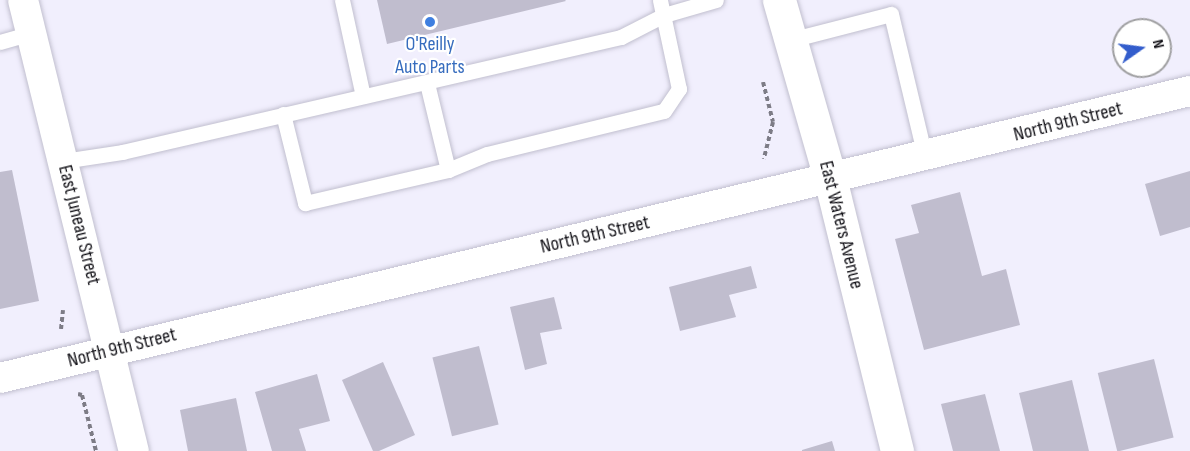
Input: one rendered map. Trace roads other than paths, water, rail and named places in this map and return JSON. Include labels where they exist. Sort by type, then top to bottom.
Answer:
[{"type":"street","name":"East Juneau Street","points":[[23,0],[134,451]]},
{"type":"street","name":"East Waters Avenue","points":[[779,0],[830,178],[897,451]]},
{"type":"street","name":"North 9th Street","points":[[0,378],[1190,92]]},
{"type":"lane","points":[[342,0],[363,96]]},
{"type":"lane","points":[[63,161],[122,152],[621,37],[662,8],[716,0]]},
{"type":"lane","points":[[283,114],[305,203],[448,170],[487,154],[664,111],[679,89],[662,8]]},
{"type":"lane","points":[[790,40],[891,14],[925,157]]},
{"type":"lane","points":[[0,42],[31,33]]},
{"type":"lane","points":[[427,83],[448,170]]},
{"type":"place","name":"O'Reilly Auto Parts","points":[[430,22]]}]
